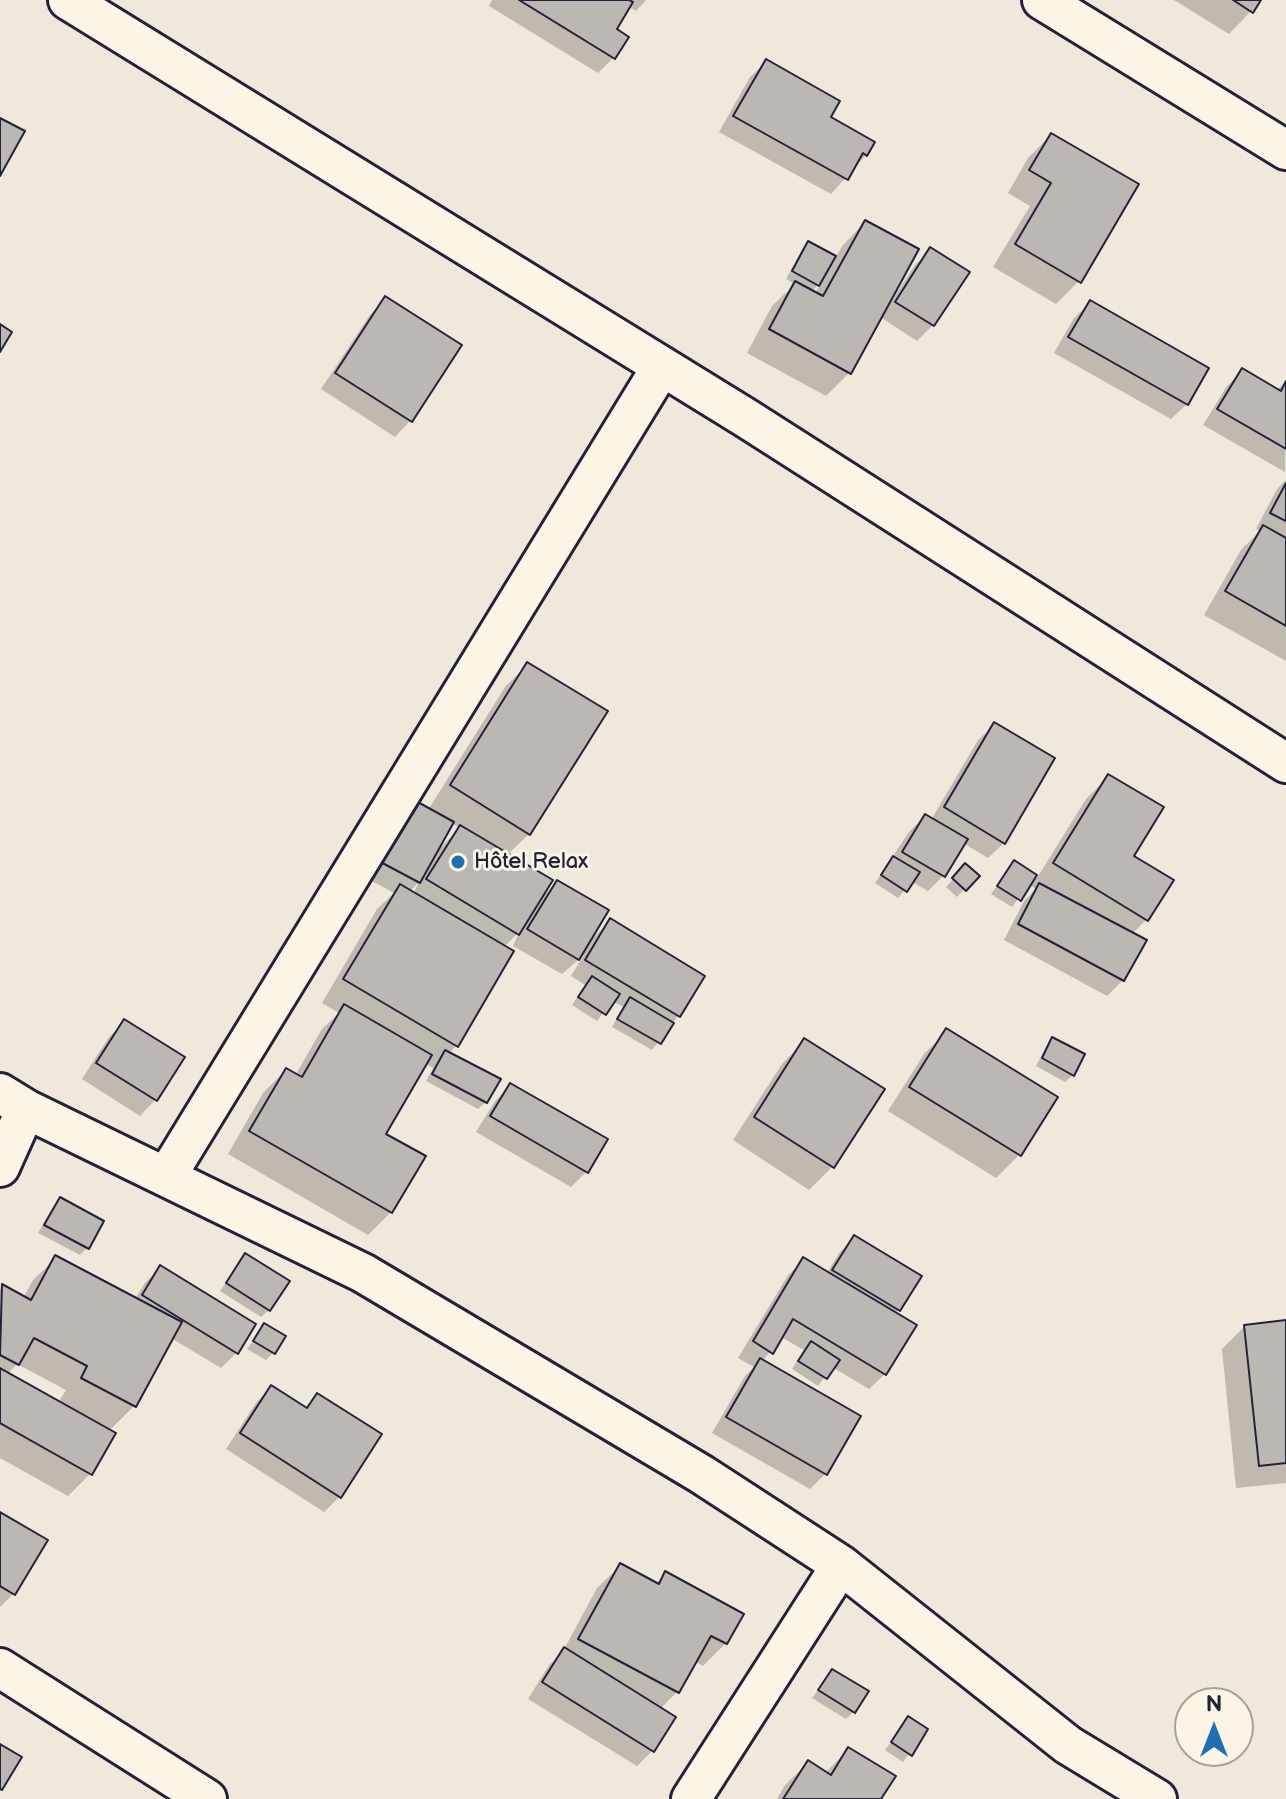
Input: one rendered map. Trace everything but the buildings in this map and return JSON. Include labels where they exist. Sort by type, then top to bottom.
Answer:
[{"type":"street","points":[[68,0],[662,366],[1286,763]]},
{"type":"street","points":[[1042,0],[1286,150]]},
{"type":"street","points":[[166,1177],[662,366]]},
{"type":"street","points":[[0,1167],[13,1101],[363,1273],[701,1474],[841,1565],[1068,1745],[1157,1799]]},
{"type":"street","points":[[691,1799],[841,1565]]},
{"type":"street","points":[[0,1668],[207,1799]]},
{"type":"place","name":"Hôtel Relax","points":[[458,862]]}]
